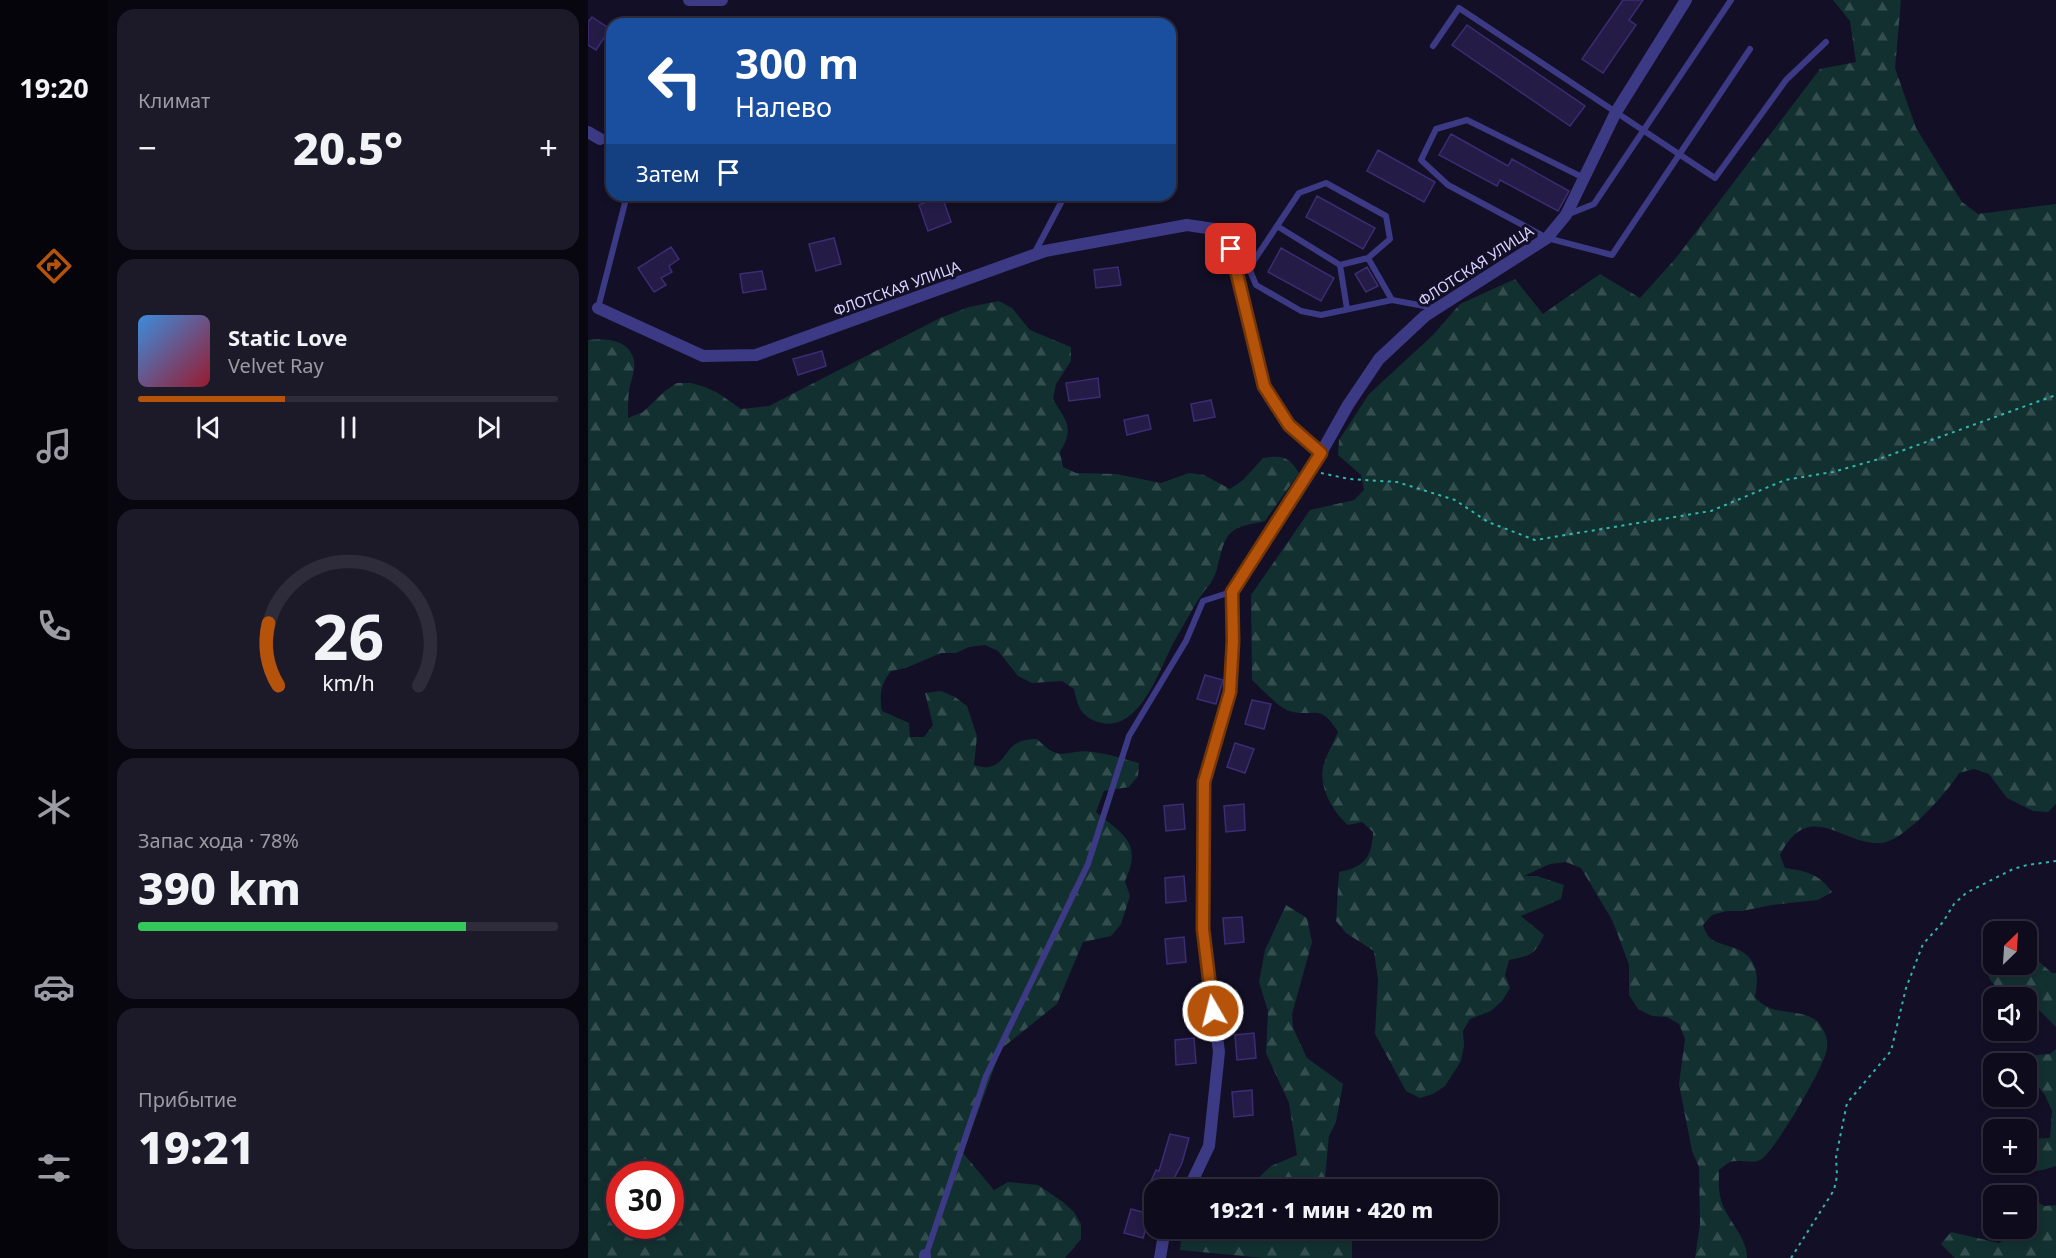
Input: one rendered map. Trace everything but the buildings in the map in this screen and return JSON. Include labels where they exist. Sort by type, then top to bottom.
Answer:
[{"type":"street","points":[[689,0],[722,0]]},
{"type":"street","name":"ФЛОТСКАЯ УЛИЦА","points":[[1232,592],[1321,453],[1348,405],[1379,360],[1399,339],[1437,308],[1547,238],[1566,215],[1616,112],[1686,0]]},
{"type":"street","points":[[588,132],[606,140]]},
{"type":"street","name":"ФЛОТСКАЯ УЛИЦА","points":[[598,308],[703,356],[756,355],[1045,251],[1187,225],[1214,229],[1231,249],[1264,386],[1289,425],[1321,453]]},
{"type":"street","points":[[1193,1179],[1209,1146],[1219,1052],[1203,929],[1204,782],[1230,692],[1233,641],[1232,592]]},
{"type":"street","points":[[1160,1258],[1162,1239]]},
{"type":"lane","points":[[1566,215],[1594,204],[1731,0]]},
{"type":"lane","points":[[1433,46],[1460,8],[1715,178],[1786,80],[1826,42]]},
{"type":"lane","points":[[1585,178],[1467,120],[1436,129],[1421,160],[1448,185],[1547,238],[1612,255],[1750,49]]},
{"type":"lane","points":[[1277,226],[1340,265],[1368,258],[1390,239],[1386,216],[1326,183],[1299,193],[1277,226],[1249,268],[1256,285],[1301,312],[1321,315],[1392,300],[1437,308]]},
{"type":"lane","points":[[598,308],[625,201]]},
{"type":"lane","points":[[1034,256],[1062,201]]},
{"type":"lane","points":[[1368,258],[1392,300]]},
{"type":"lane","points":[[1340,265],[1347,309]]},
{"type":"lane","points":[[925,1257],[986,1076],[1088,864],[1129,736],[1186,641],[1203,601],[1232,592]]},
{"type":"path","points":[[1310,470],[1349,478],[1397,482],[1455,500],[1488,522],[1535,540],[1711,511],[1785,480],[1833,472],[1879,459],[2056,395]]},
{"type":"path","points":[[1791,1258],[1834,1190],[1837,1176],[1836,1157],[1843,1114],[1847,1103],[1891,1050],[1906,988],[1923,944],[1943,922],[1954,904],[1966,893],[2013,869],[2056,861]]},
{"type":"green space","points":[[1833,0],[1901,0],[1895,68],[1916,128],[1962,202],[1978,214],[2056,204],[2056,804],[2048,812],[2033,811],[2007,798],[1989,774],[1974,769],[1959,773],[1926,813],[1905,832],[1886,842],[1871,843],[1817,826],[1804,828],[1792,837],[1780,855],[1785,868],[1812,874],[1832,892],[1818,900],[1742,911],[1727,911],[1712,915],[1703,925],[1710,938],[1737,949],[1749,957],[1757,975],[1755,997],[1762,1004],[1770,1008],[1811,1017],[1822,1028],[1827,1048],[1810,1088],[1769,1152],[1758,1161],[1730,1162],[1719,1170],[1721,1200],[1741,1236],[1747,1258],[1695,1258],[1700,1224],[1699,1167],[1692,1151],[1679,1084],[1685,1039],[1679,1024],[1667,1017],[1652,1016],[1638,1009],[1629,995],[1629,965],[1618,935],[1612,920],[1581,868],[1566,862],[1550,864],[1524,876],[1537,876],[1564,885],[1561,899],[1521,916],[1544,935],[1541,942],[1531,954],[1509,960],[1505,975],[1510,988],[1502,1001],[1491,1011],[1470,1019],[1463,1031],[1464,1046],[1461,1061],[1445,1086],[1433,1094],[1420,1098],[1406,1091],[1375,1034],[1378,980],[1374,951],[1346,933],[1336,921],[1339,872],[1355,867],[1365,860],[1371,849],[1373,832],[1362,822],[1348,825],[1328,799],[1322,775],[1323,767],[1338,732],[1332,723],[1321,714],[1298,713],[1285,709],[1252,680],[1251,595],[1310,510],[1354,500],[1364,490],[1361,475],[1338,455],[1339,440],[1369,394],[1433,335],[1460,304],[1515,279],[1543,314],[1600,274],[1640,298],[1676,258],[1820,69],[1856,62],[1850,21]]},
{"type":"green space","points":[[999,301],[1012,308],[1030,330],[1071,347],[1071,361],[1056,384],[1053,399],[1062,413],[1068,430],[1065,444],[1060,452],[1063,467],[1076,473],[1116,474],[1161,483],[1189,473],[1204,475],[1230,489],[1243,480],[1263,458],[1275,457],[1288,460],[1299,473],[1265,521],[1240,527],[1228,536],[1213,579],[1174,642],[1145,698],[1124,720],[1110,724],[1090,719],[1080,708],[1074,689],[1062,681],[1032,683],[1018,676],[998,651],[985,645],[969,647],[956,653],[941,653],[906,668],[891,671],[882,690],[882,711],[909,723],[910,737],[924,737],[933,725],[925,693],[941,691],[967,706],[977,736],[974,765],[987,767],[996,764],[1018,743],[1037,739],[1045,747],[1059,753],[1093,752],[1139,763],[1138,776],[1129,787],[1104,791],[1096,812],[1122,834],[1131,848],[1130,868],[1125,881],[1130,896],[1121,924],[1111,936],[1083,942],[1057,1004],[1001,1049],[963,1153],[994,1190],[1008,1182],[1038,1185],[1063,1202],[1074,1212],[1081,1224],[1081,1239],[1065,1258],[588,1258],[588,340],[614,341],[626,346],[630,351],[634,365],[629,390],[628,418],[643,412],[677,383],[691,383],[705,387],[741,409],[769,406],[940,318],[969,307]]},
{"type":"green space","points":[[1286,905],[1307,918],[1312,942],[1292,1014],[1293,1028],[1307,1058],[1343,1084],[1336,1122],[1329,1136],[1325,1179],[1257,1179],[1271,1166],[1297,1155],[1289,1103],[1266,1053],[1268,1011],[1259,982],[1265,950]]},
{"type":"green space","points":[[2037,960],[2052,973],[2056,973],[2056,1027],[2037,1008],[2037,987],[1996,987],[1988,975],[2037,975]]},
{"type":"green space","points":[[2056,1049],[2056,1166],[2037,1171],[2037,1139],[2050,1138],[2052,1111],[2045,1095],[2037,1085],[2037,1055],[2050,1054]]},
{"type":"green space","points":[[1208,1177],[1232,1179],[1207,1179]]},
{"type":"green space","points":[[2037,1202],[2045,1206],[2056,1205],[2056,1258],[1955,1258],[1941,1244],[1951,1232],[1999,1243],[2006,1239],[2037,1239]]},
{"type":"green space","points":[[1181,1239],[1352,1239],[1352,1258],[1263,1258],[1180,1250]]},
{"type":"route","points":[[1213,1011],[1203,929],[1204,782],[1230,692],[1233,641],[1232,592],[1321,453],[1289,425],[1264,386],[1242,303],[1231,249]]}]
